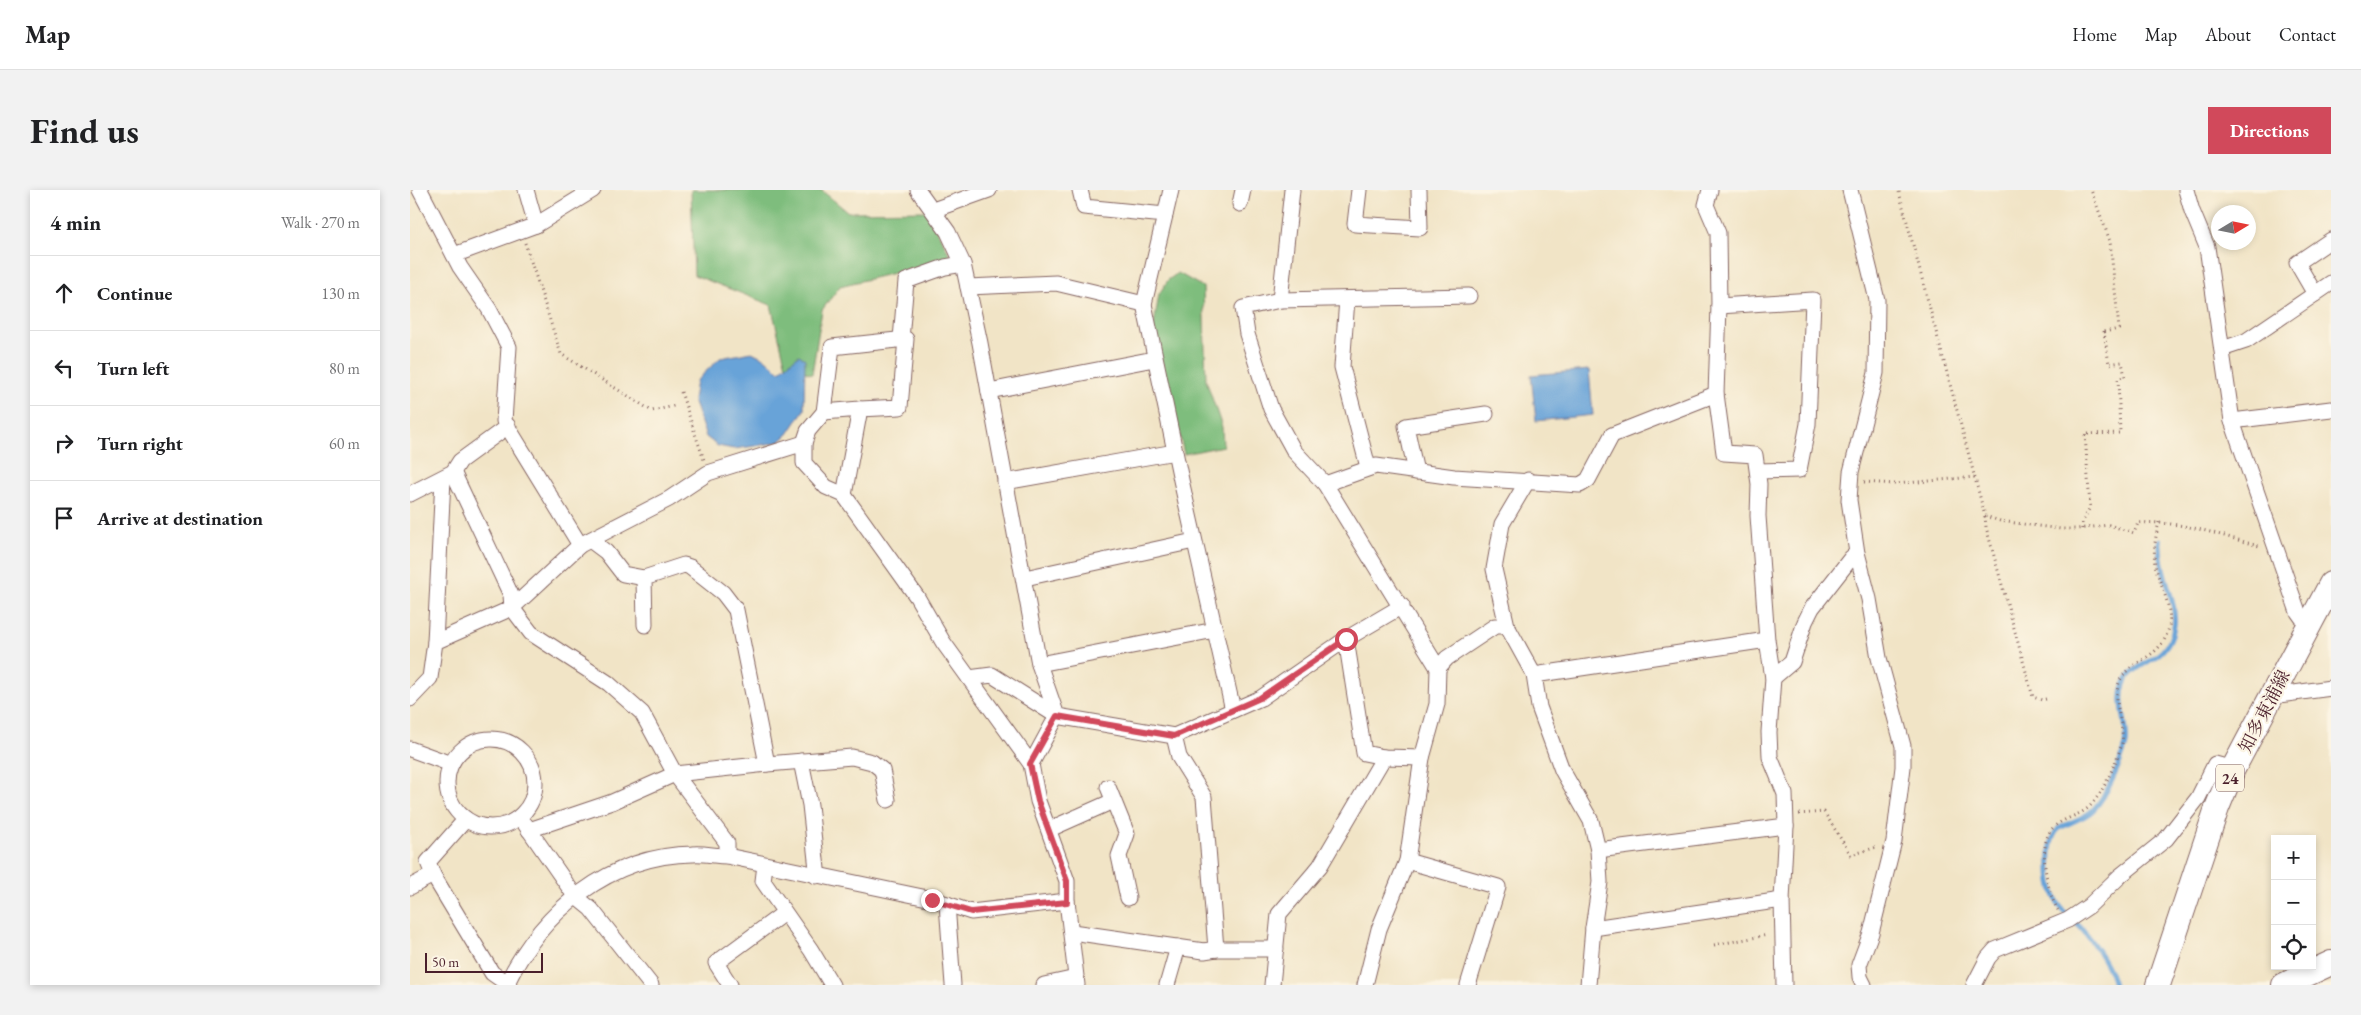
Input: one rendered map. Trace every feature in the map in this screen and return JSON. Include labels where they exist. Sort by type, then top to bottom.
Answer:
[{"type":"main road","name":"知多東浦線","points":[[2158,985],[2217,808],[2234,769],[2273,692],[2331,584]]},
{"type":"main road","points":[[2284,985],[2331,963]]},
{"type":"street","points":[[526,190],[536,225]]},
{"type":"street","points":[[454,255],[536,225],[594,190]]},
{"type":"street","points":[[918,190],[957,247],[963,264],[989,391],[1039,664],[1057,716],[1030,764]]},
{"type":"street","points":[[933,210],[989,190]]},
{"type":"street","points":[[1080,190],[1084,207],[1165,214]]},
{"type":"street","points":[[1171,190],[1144,304],[1174,452],[1233,710]]},
{"type":"street","points":[[1280,300],[1292,190]]},
{"type":"street","points":[[1358,190],[1355,224],[1420,228],[1419,190]]},
{"type":"street","points":[[1710,190],[1706,205],[1718,233],[1719,306],[1716,394],[1724,453],[1755,454],[1758,471],[1758,516],[1767,640],[1772,678],[1768,732],[1770,757],[1785,794],[1786,820],[1782,900],[1784,985]]},
{"type":"street","points":[[1850,190],[1877,300],[1876,373],[1850,482],[1849,500],[1857,553],[1869,599],[1879,658],[1903,746],[1899,812],[1893,844],[1871,933],[1859,965],[1860,978],[1864,985]]},
{"type":"street","points":[[2186,190],[2207,247],[2232,421],[2298,612],[2308,626]]},
{"type":"street","points":[[417,191],[454,255],[489,309],[509,347],[504,421],[585,543],[606,552],[623,574],[644,578],[684,566],[690,567],[723,592],[733,604],[767,764]]},
{"type":"street","points":[[2315,294],[2297,263],[2331,240]]},
{"type":"street","points":[[901,339],[906,281],[945,267],[963,264]]},
{"type":"street","points":[[968,287],[1056,283],[1144,304]]},
{"type":"street","points":[[2222,349],[2246,341],[2331,283]]},
{"type":"street","points":[[1365,985],[1380,929],[1407,861],[1422,758],[1437,704],[1438,668],[1402,606],[1325,484],[1294,451],[1271,409],[1247,334],[1243,308],[1280,300],[1469,296]]},
{"type":"street","points":[[1347,299],[1342,367],[1368,467]]},
{"type":"street","points":[[1719,306],[1813,300],[1808,424],[1799,470],[1758,471]]},
{"type":"street","points":[[824,412],[900,406],[906,339],[832,347],[824,412],[808,430],[804,443],[804,463],[826,487],[844,495],[917,597],[943,642],[1030,764],[1038,801],[1050,829],[1067,881],[1067,902],[1072,932],[1076,981],[1044,985]]},
{"type":"street","points":[[989,391],[1154,359]]},
{"type":"street","points":[[1325,484],[1368,467],[1454,477],[1528,480],[1564,486],[1580,485],[1588,480],[1612,435],[1716,394]]},
{"type":"street","points":[[844,495],[860,409]]},
{"type":"street","points":[[2232,421],[2331,409]]},
{"type":"street","points":[[1416,472],[1406,426],[1486,414]]},
{"type":"street","points":[[410,494],[448,475],[460,461],[508,426]]},
{"type":"street","points":[[435,642],[512,608],[585,543],[669,499],[708,473],[804,443]]},
{"type":"street","points":[[1005,482],[1174,452]]},
{"type":"street","points":[[448,475],[511,595],[512,608],[530,633],[608,683],[642,714],[675,774],[727,843],[727,856]]},
{"type":"street","points":[[410,698],[430,678],[435,642],[448,475]]},
{"type":"street","points":[[1528,480],[1502,524],[1494,569],[1507,626],[1534,675],[1542,716],[1562,770],[1591,821],[1598,850],[1600,882],[1593,928],[1588,985]]},
{"type":"street","points":[[1024,578],[1194,541]]},
{"type":"street","points":[[1772,678],[1792,662],[1805,622],[1812,608],[1857,553]]},
{"type":"street","points":[[644,578],[645,625]]},
{"type":"street","points":[[968,678],[992,675],[1057,716],[1174,736],[1260,698],[1346,639],[1402,606]]},
{"type":"street","points":[[1438,668],[1447,658],[1495,626],[1507,626]]},
{"type":"street","points":[[1039,664],[1215,630]]},
{"type":"street","points":[[1346,639],[1364,753],[1422,758]]},
{"type":"street","points":[[1534,675],[1767,640]]},
{"type":"street","points":[[2273,692],[2279,695],[2331,688]]},
{"type":"street","points":[[1174,736],[1179,757],[1204,797],[1216,949]]},
{"type":"street","points":[[484,740],[498,740],[512,744],[531,764],[535,778],[534,792],[529,806],[520,816],[509,823],[496,827],[484,827],[466,819],[452,804],[448,791],[451,764],[459,753],[470,744],[484,740]]},
{"type":"street","points":[[410,749],[451,764]]},
{"type":"street","points":[[1272,985],[1279,914],[1320,866],[1384,756]]},
{"type":"street","points":[[530,830],[612,802],[675,774],[801,761],[852,757],[872,762],[882,770],[888,800]]},
{"type":"street","points":[[801,761],[810,804],[817,869],[816,876]]},
{"type":"street","points":[[1974,985],[1988,958],[1995,950],[2065,921],[2089,906],[2120,876],[2166,839],[2198,798],[2215,764],[2234,769]]},
{"type":"street","points":[[1050,829],[1111,794],[1127,834],[1119,856],[1128,898]]},
{"type":"street","points":[[520,816],[575,896],[592,909],[651,985]]},
{"type":"street","points":[[466,819],[428,862],[432,875],[492,973],[506,985],[515,966],[544,926],[575,896],[616,871],[644,861],[693,854],[727,856],[948,904],[971,912],[1067,902]]},
{"type":"street","points":[[1598,850],[1786,820]]},
{"type":"street","points":[[1407,861],[1498,887],[1468,985]]},
{"type":"street","points":[[765,865],[763,881],[784,914],[811,950],[832,985]]},
{"type":"street","points":[[410,887],[432,875]]},
{"type":"street","points":[[1593,928],[1782,900]]},
{"type":"street","points":[[948,904],[953,985]]},
{"type":"street","points":[[730,985],[716,963],[784,914]]},
{"type":"street","points":[[1072,932],[1204,951],[1216,949],[1276,949]]},
{"type":"street","points":[[1167,985],[1178,947]]},
{"type":"path","points":[[2082,529],[2090,507],[2085,434],[2120,432],[2118,378],[2124,377],[2122,362],[2109,364],[2104,332],[2119,329],[2111,249],[2091,190]]},
{"type":"path","points":[[1899,192],[1975,477],[1986,527],[2033,697],[2042,700],[2046,699]]},
{"type":"path","points":[[521,231],[561,354],[652,411],[674,406]]},
{"type":"path","points":[[681,392],[708,473]]},
{"type":"path","points":[[1850,482],[1895,484],[1975,477]]},
{"type":"path","points":[[1985,516],[2000,521],[2061,529],[2082,529],[2109,525],[2134,533],[2138,523],[2159,522],[2185,525],[2260,547],[2275,544]]},
{"type":"path","points":[[2065,921],[2051,899],[2049,892],[2045,858],[2046,838],[2055,825],[2081,813],[2097,796],[2122,744],[2123,736],[2117,701],[2120,681],[2132,667],[2152,655],[2161,646],[2166,635],[2169,614],[2155,562],[2155,540],[2159,522]]},
{"type":"path","points":[[1786,820],[1824,812],[1851,855],[1893,844]]},
{"type":"path","points":[[1714,945],[1782,932]]},
{"type":"green space","points":[[691,190],[821,190],[848,212],[927,211],[952,259],[840,286],[822,310],[812,374],[786,366],[771,305],[694,275]]},
{"type":"green space","points":[[1178,273],[1203,287],[1206,380],[1222,427],[1223,446],[1184,454],[1169,388],[1153,331],[1159,294],[1168,280]]},
{"type":"water","points":[[752,352],[766,359],[779,371],[799,355],[805,359],[804,410],[788,434],[779,442],[734,449],[718,446],[706,437],[693,400],[696,381],[720,358]]},
{"type":"water","points":[[1589,370],[1593,415],[1536,421],[1531,375]]},
{"type":"waterway","points":[[2114,985],[2109,970],[2096,948],[2082,929],[2057,902],[2051,881],[2050,850],[2055,833],[2060,828],[2082,818],[2093,810],[2108,788],[2126,745],[2126,730],[2122,707],[2124,685],[2128,677],[2158,655],[2171,638],[2174,626],[2173,606],[2162,563],[2160,540]]},
{"type":"route","points":[[932,900],[971,912],[1067,902],[1069,892],[1067,881],[1050,829],[1038,801],[1030,764],[1057,716],[1174,736],[1202,726],[1260,698],[1346,639]]}]
